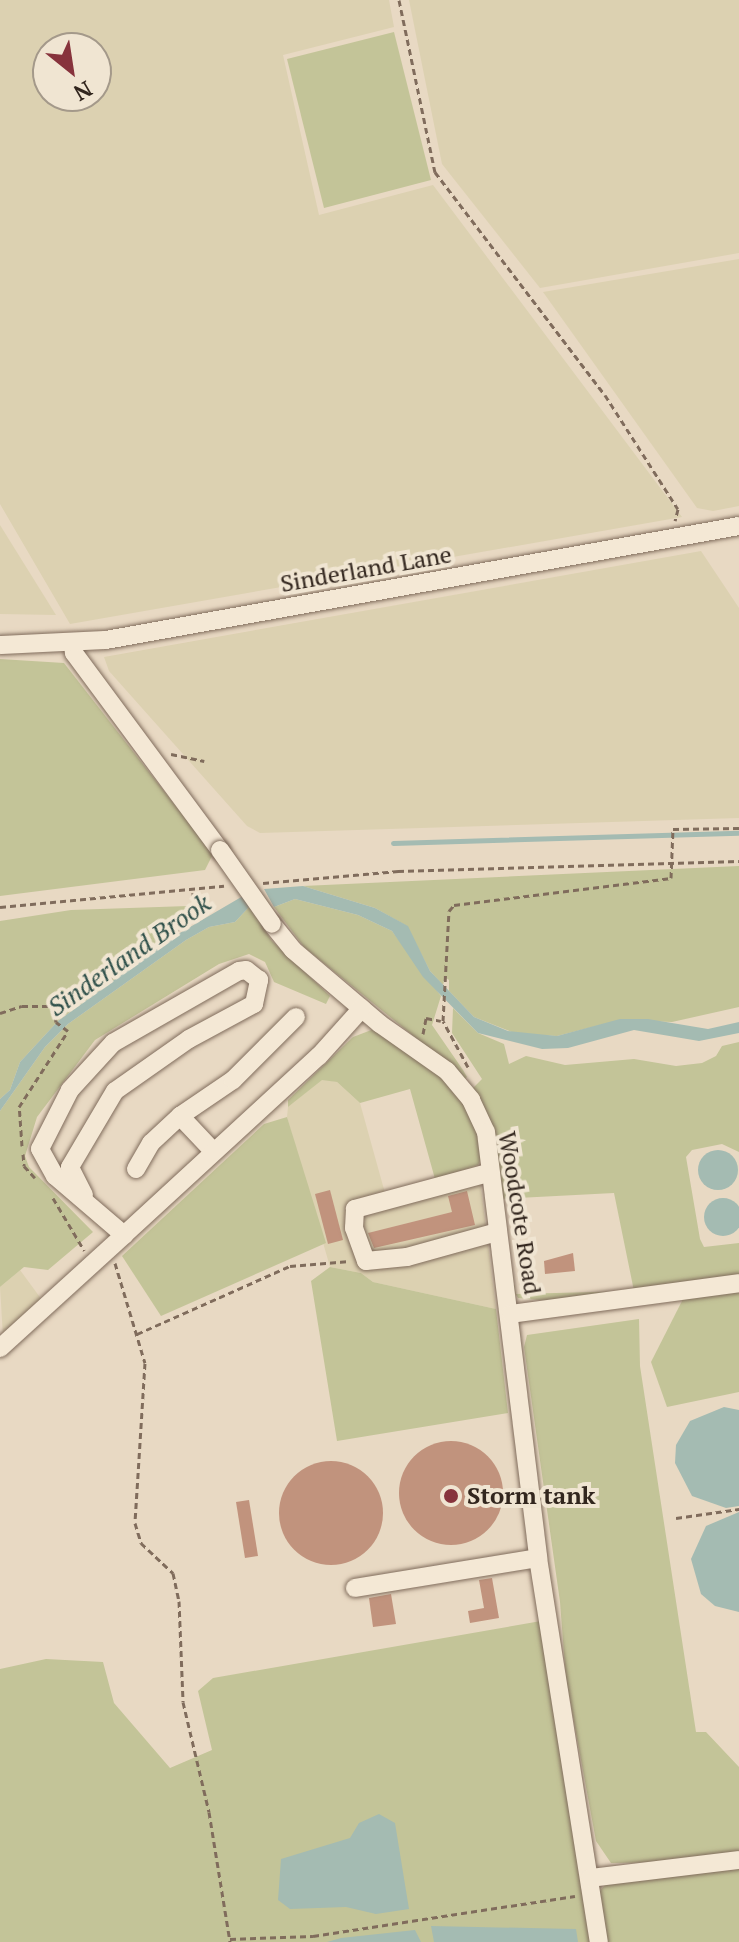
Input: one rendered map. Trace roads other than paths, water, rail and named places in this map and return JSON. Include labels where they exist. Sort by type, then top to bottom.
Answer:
[{"type":"street","name":"Sinderland Lane","points":[[0,645],[73,644],[739,526]]},
{"type":"street","name":"Woodcote Road","points":[[73,644],[74,653],[293,950],[362,1008],[423,1050],[464,1092],[486,1132],[488,1173],[511,1314],[538,1558],[599,1942]]},
{"type":"street","points":[[84,1195],[70,1167],[100,1110],[137,1071],[254,1004],[260,987],[253,974],[246,970],[221,979],[127,1033],[96,1057],[70,1090],[40,1149],[55,1176],[84,1195],[124,1235]]},
{"type":"street","points":[[0,1348],[319,1056],[362,1008]]},
{"type":"street","points":[[136,1169],[151,1143],[180,1116],[233,1080],[296,1017]]},
{"type":"street","points":[[180,1116],[213,1151]]},
{"type":"street","points":[[488,1173],[355,1209],[354,1228],[366,1261],[407,1257],[497,1232]]},
{"type":"street","points":[[511,1314],[739,1283]]},
{"type":"street","points":[[355,1588],[538,1558]]},
{"type":"street","points":[[590,1883],[739,1860]]},
{"type":"waterway","points":[[393,843],[739,833]]},
{"type":"place","name":"Storm tank","points":[[451,1496]]},
{"type":"water label","name":"Sinderland Brook","points":[[129,955]]}]
